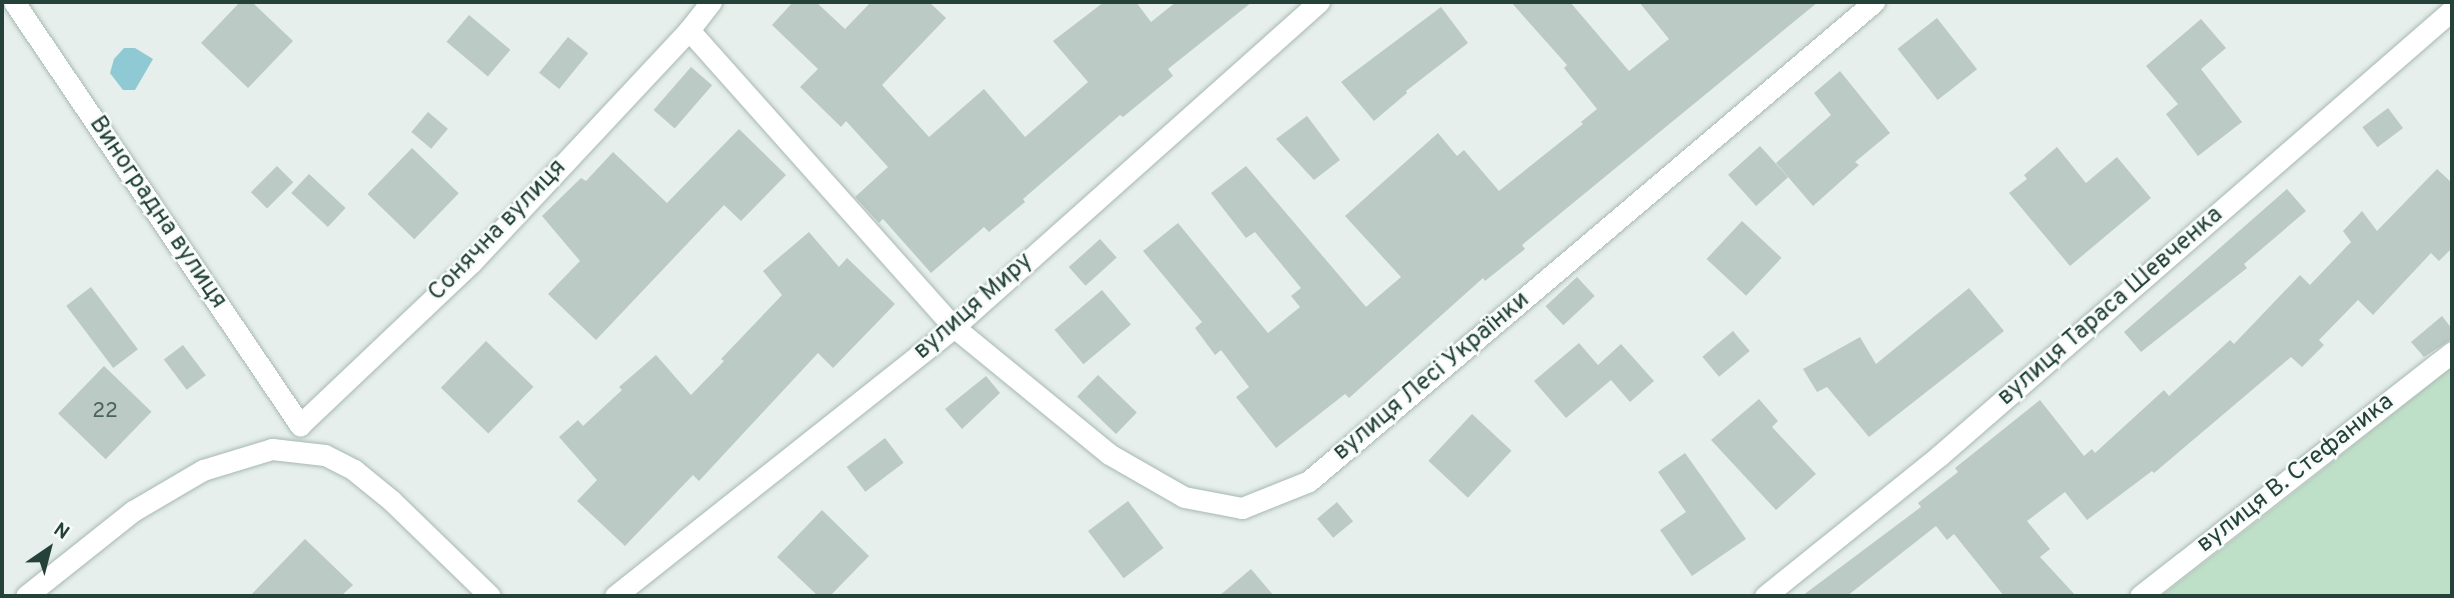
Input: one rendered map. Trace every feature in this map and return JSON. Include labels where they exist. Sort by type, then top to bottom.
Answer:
[{"type":"street","name":"Виноградна вулиця","points":[[14,2],[300,425]]},
{"type":"street","name":"Сонячна вулиця","points":[[300,425],[471,263],[689,30],[711,2]]},
{"type":"street","name":"вулиця Миру","points":[[615,596],[954,327],[1319,2]]},
{"type":"street","name":"вулиця Лесі Українки","points":[[954,327],[1109,454],[1184,497],[1241,508],[1309,481],[1874,2]]},
{"type":"street","name":"вулиця Тараса Шевченка","points":[[1765,596],[1939,457],[2448,9]]},
{"type":"street","points":[[689,30],[954,327]]},
{"type":"street","name":"вулиця В. Стефаника","points":[[2140,596],[2452,352]]},
{"type":"street","points":[[295,449],[300,425]]},
{"type":"street","points":[[26,596],[133,511],[203,470],[272,449],[295,449],[325,455],[354,470],[392,501],[490,596]]},
{"type":"green space","points":[[2452,367],[2452,596],[2161,596],[2278,505]]},
{"type":"water","points":[[124,48],[135,48],[153,59],[135,90],[123,90],[110,73],[114,59]]},
{"type":"building","points":[[240,2],[252,2],[293,41],[248,88],[201,43]]},
{"type":"building","points":[[793,2],[816,2],[845,29],[871,2],[929,2],[946,18],[882,85],[929,137],[984,89],[1025,137],[1088,82],[1053,41],[1104,2],[1136,2],[1151,22],[1176,2],[1252,2],[1168,69],[1173,76],[1123,117],[1120,115],[1023,199],[1025,202],[989,232],[984,227],[931,273],[883,219],[879,223],[855,197],[888,167],[846,121],[841,127],[800,87],[818,69],[772,25]]},
{"type":"building","points":[[1511,2],[1570,2],[1629,71],[1669,39],[1639,2],[1818,2],[1522,245],[1525,249],[1485,281],[1483,278],[1349,398],[1345,394],[1276,448],[1236,397],[1249,387],[1221,350],[1215,355],[1195,328],[1202,322],[1143,251],[1178,223],[1268,333],[1300,307],[1291,296],[1301,288],[1255,232],[1246,238],[1211,193],[1246,166],[1366,307],[1401,277],[1345,216],[1438,133],[1457,156],[1464,150],[1499,191],[1583,124],[1581,122],[1597,109],[1564,68],[1567,65]]},
{"type":"building","points":[[1441,7],[1468,43],[1406,91],[1407,93],[1374,121],[1341,82]]},
{"type":"building","points":[[469,15],[510,50],[488,77],[447,42]]},
{"type":"building","points":[[1937,18],[1977,69],[1938,100],[1898,49]]},
{"type":"building","points":[[2201,19],[2226,48],[2201,69],[2242,122],[2198,156],[2166,114],[2178,104],[2146,66]]},
{"type":"building","points":[[568,37],[588,53],[559,89],[539,73]]},
{"type":"building","points":[[691,67],[712,85],[675,128],[654,110]]},
{"type":"building","points":[[1840,71],[1890,133],[1855,162],[1859,165],[1813,206],[1776,163],[1831,115],[1814,93]]},
{"type":"building","points":[[2388,108],[2403,128],[2377,147],[2362,127]]},
{"type":"building","points":[[428,112],[448,129],[431,149],[411,132]]},
{"type":"building","points":[[1307,116],[1340,160],[1314,180],[1276,139]]},
{"type":"building","points":[[739,129],[786,175],[741,221],[724,205],[596,340],[548,294],[580,261],[542,216],[581,178],[586,181],[613,152],[667,203]]},
{"type":"building","points":[[1760,146],[1788,177],[1756,206],[1728,175]]},
{"type":"building","points":[[2057,147],[2086,183],[2117,157],[2151,198],[2070,266],[2009,193],[2027,179],[2024,175]]},
{"type":"building","points":[[412,148],[459,193],[414,239],[368,194]]},
{"type":"building","points":[[277,166],[293,182],[267,208],[251,192]]},
{"type":"building","points":[[2437,169],[2452,183],[2452,248],[2439,261],[2431,253],[2373,315],[2358,300],[2319,340],[2324,345],[2302,367],[2291,357],[2154,473],[2152,471],[2087,520],[2065,492],[2027,521],[2050,549],[2040,557],[2076,596],[2004,596],[1954,534],[1947,540],[1936,526],[1847,596],[1802,596],[1921,507],[1918,503],[1958,472],[1955,468],[2040,400],[2084,456],[2092,449],[2095,453],[2164,390],[2169,396],[2230,340],[2234,344],[2300,275],[2310,285],[2351,242],[2343,231],[2362,211],[2377,231]]},
{"type":"building","points":[[309,174],[346,208],[328,227],[291,193]]},
{"type":"building","points":[[2287,189],[2306,211],[2244,264],[2247,268],[2141,352],[2124,332]]},
{"type":"building","points":[[1742,221],[1781,258],[1746,296],[1707,259]]},
{"type":"building","points":[[809,232],[839,267],[847,258],[895,304],[833,368],[818,353],[699,481],[693,475],[625,546],[577,501],[597,480],[559,437],[578,420],[583,426],[622,390],[619,387],[656,355],[691,395],[782,295],[763,271]]},
{"type":"building","points":[[1100,239],[1117,258],[1086,286],[1069,267]]},
{"type":"building","points":[[1577,277],[1595,296],[1563,325],[1546,306]]},
{"type":"building","points":[[91,287],[138,349],[113,368],[66,306]]},
{"type":"building","points":[[1969,288],[2004,331],[1869,437],[1827,387],[1817,392],[1803,369],[1860,337],[1876,364]]},
{"type":"building","points":[[1102,290],[1131,324],[1083,364],[1055,330]]},
{"type":"building","points":[[2442,316],[2452,329],[2452,339],[2424,357],[2411,342]]},
{"type":"building","points":[[1733,331],[1750,351],[1719,377],[1702,357]]},
{"type":"building","points":[[486,341],[533,387],[488,434],[441,388]]},
{"type":"building","points":[[1579,343],[1598,365],[1621,344],[1654,381],[1630,402],[1611,380],[1566,418],[1534,381]]},
{"type":"building","points":[[183,345],[206,375],[187,390],[164,359]]},
{"type":"building","points":[[104,366],[151,412],[106,459],[58,413]]},
{"type":"building","points":[[1098,375],[1137,413],[1116,434],[1077,397]]},
{"type":"building","points":[[986,376],[1000,393],[962,429],[945,409]]},
{"type":"building","points":[[1759,399],[1778,421],[1772,427],[1816,474],[1776,510],[1711,440]]},
{"type":"building","points":[[1472,414],[1511,451],[1468,498],[1428,461]]},
{"type":"building","points":[[885,438],[904,463],[865,492],[847,467]]},
{"type":"building","points":[[1685,453],[1746,539],[1692,576],[1660,530],[1686,512],[1658,472]]},
{"type":"building","points":[[1128,501],[1164,548],[1124,578],[1088,531]]},
{"type":"building","points":[[1337,502],[1353,521],[1333,538],[1317,519]]},
{"type":"building","points":[[822,510],[869,556],[830,596],[818,596],[777,557]]},
{"type":"building","points":[[305,539],[353,585],[341,596],[250,596]]},
{"type":"building","points":[[1251,569],[1274,596],[1219,596]]}]
